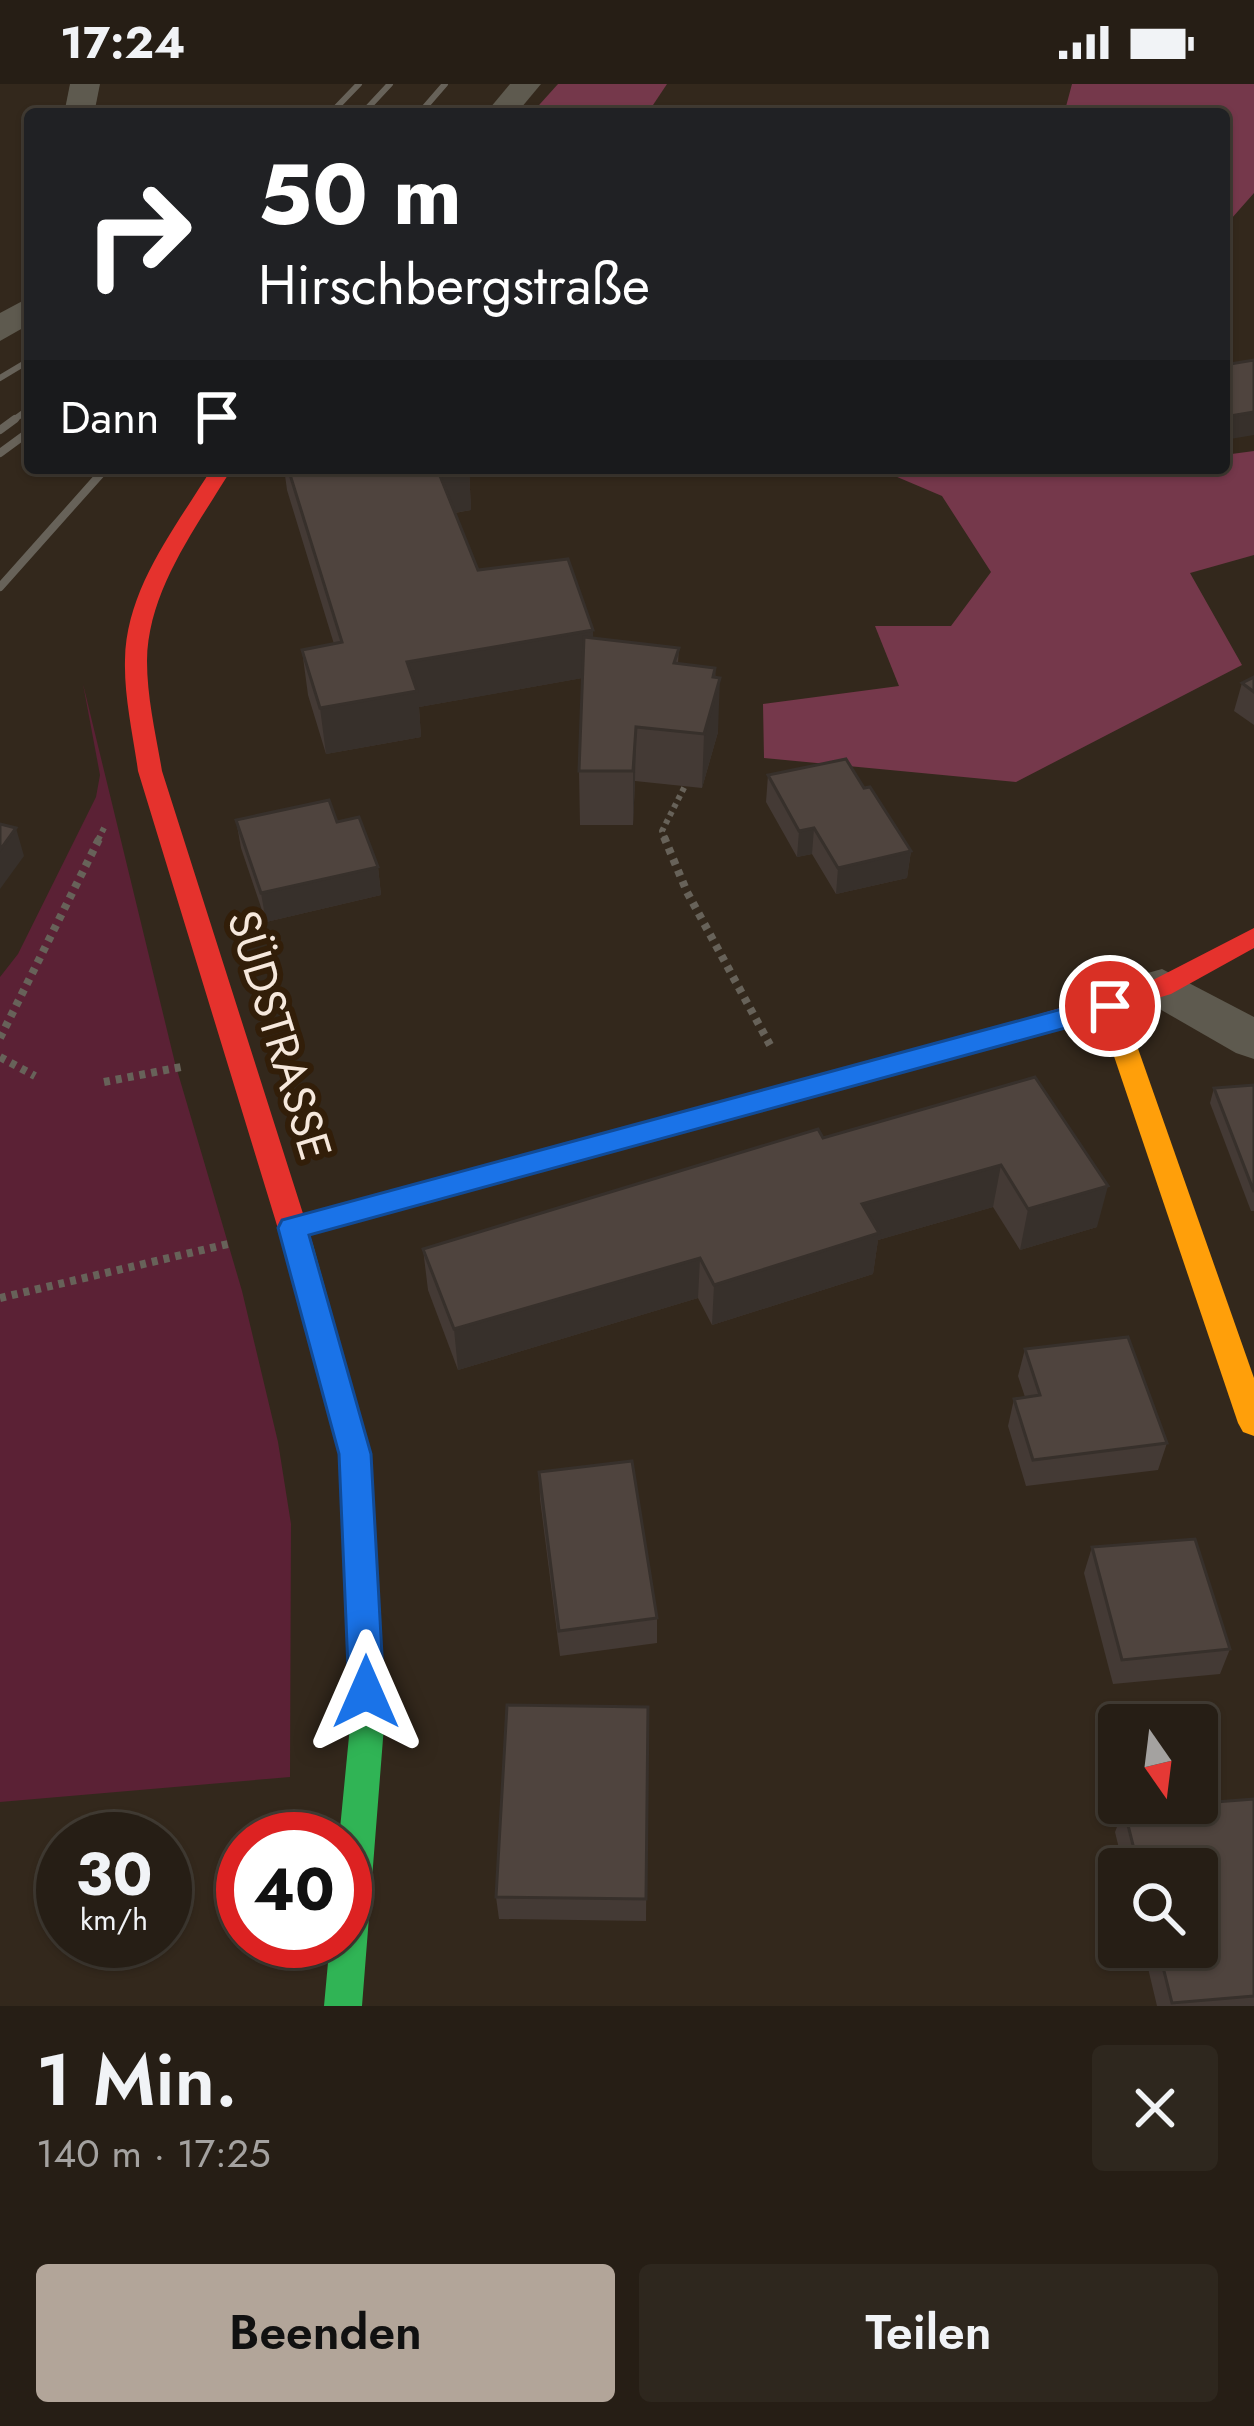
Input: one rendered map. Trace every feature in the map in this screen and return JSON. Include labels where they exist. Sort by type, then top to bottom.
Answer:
[{"type":"street","points":[[505,108],[526,84]]},
{"type":"street","points":[[0,330],[24,312]]},
{"type":"street","name":"SÜDSTRASSE","points":[[218,474],[182,536],[136,637],[138,694],[150,771],[293,1228],[355,1454],[367,1726],[343,2006]]},
{"type":"street","points":[[293,1228],[1110,1006],[1162,987],[1254,937]]},
{"type":"street","points":[[1162,987],[1254,1040]]},
{"type":"street","points":[[1110,1006],[1254,1423]]},
{"type":"path","points":[[685,786],[662,831],[687,892],[774,1052]]},
{"type":"path","points":[[0,1038],[112,813]]},
{"type":"path","points":[[0,1057],[35,1076]]},
{"type":"path","points":[[104,1082],[194,1065]]},
{"type":"path","points":[[0,1298],[242,1242]]},
{"type":"shaded area","points":[[558,84],[667,84],[651,108],[536,108]]},
{"type":"shaded area","points":[[1072,84],[1254,84],[1254,193],[1230,220],[1230,108],[1066,108]]},
{"type":"shaded area","points":[[1254,451],[1254,555],[1190,573],[1242,665],[1016,782],[764,758],[763,704],[899,686],[875,626],[951,626],[991,572],[942,496],[890,474],[1230,474],[1230,454]]},
{"type":"shaded area","points":[[83,684],[175,1063],[242,1291],[278,1442],[291,1524],[290,1777],[0,1802],[0,977],[18,954],[96,797],[100,775]]},
{"type":"building","points":[[1254,360],[1254,412],[1230,416],[1230,364]]},
{"type":"building","points":[[290,474],[439,474],[478,570],[568,559],[593,630],[407,662],[417,691],[320,708],[302,650],[342,642]]},
{"type":"building","points":[[584,637],[679,648],[674,663],[715,668],[713,677],[720,678],[704,734],[636,727],[633,771],[579,771]]},
{"type":"building","points":[[846,759],[911,851],[838,868],[814,828],[799,831],[768,775]]},
{"type":"building","points":[[329,800],[337,822],[359,817],[378,867],[261,893],[236,820]]},
{"type":"building","points":[[0,824],[16,828],[0,850]]},
{"type":"building","points":[[1035,1077],[1108,1186],[1028,1209],[1001,1165],[862,1204],[879,1233],[714,1285],[700,1258],[454,1329],[423,1249],[818,1129],[823,1138]]},
{"type":"building","points":[[1254,1085],[1254,1192],[1214,1088]]},
{"type":"building","points":[[1128,1337],[1167,1443],[1033,1460],[1014,1399],[1040,1395],[1025,1349]]},
{"type":"building","points":[[632,1461],[657,1618],[559,1631],[539,1472]]},
{"type":"building","points":[[1195,1539],[1230,1649],[1122,1660],[1092,1547]]},
{"type":"building","points":[[507,1705],[648,1707],[646,1899],[496,1897]]},
{"type":"building","points":[[1254,1799],[1254,1996],[1172,2003],[1163,1968],[1218,1968],[1218,1848],[1134,1848],[1128,1824],[1218,1824],[1218,1802]]},
{"type":"railway","points":[[336,108],[359,84]]},
{"type":"railway","points":[[368,108],[390,84]]},
{"type":"railway","points":[[424,108],[445,84]]},
{"type":"railway","points":[[0,378],[24,364]]},
{"type":"railway","points":[[11,422],[24,412]]},
{"type":"railway","points":[[0,430],[15,419]]},
{"type":"railway","points":[[0,453],[24,435]]},
{"type":"railway","points":[[0,587],[101,474]]},
{"type":"traffic: fast","points":[[298,1245],[355,1454],[367,1726],[343,2006]]},
{"type":"traffic: slow","points":[[1110,1006],[1254,1423]]},
{"type":"traffic: slow","points":[[293,1228],[1016,1031]]},
{"type":"traffic: jam","points":[[218,474],[149,597],[137,642],[137,690],[150,771],[298,1245]]},
{"type":"traffic: jam","points":[[1016,1031],[1162,987],[1254,937]]},
{"type":"route","points":[[366,1692],[355,1454],[293,1228],[1110,1006]]}]
